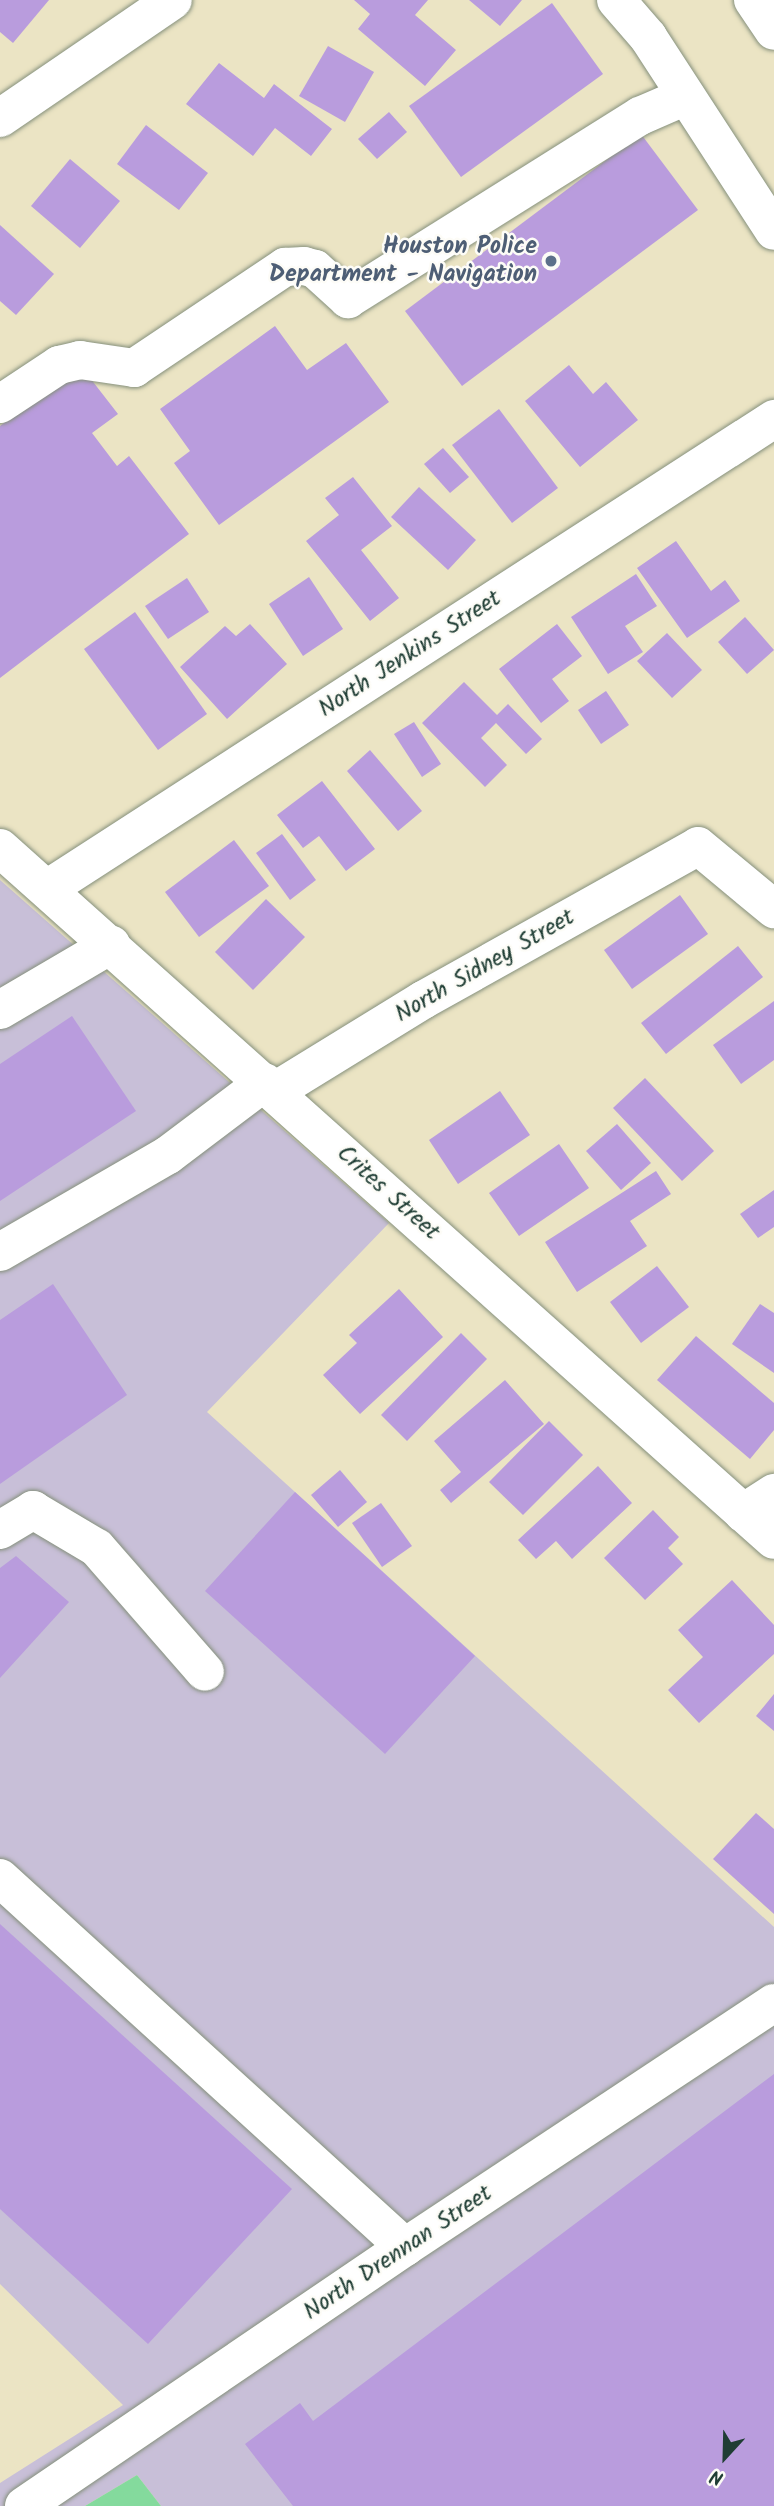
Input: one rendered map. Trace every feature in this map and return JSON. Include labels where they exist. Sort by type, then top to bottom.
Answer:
[{"type":"street","points":[[0,118],[173,0]]},
{"type":"street","points":[[616,0],[648,37],[774,231]]},
{"type":"street","points":[[753,0],[774,31]]},
{"type":"street","points":[[0,404],[59,365],[80,360],[134,368],[285,267],[304,266],[315,270],[348,299],[640,116],[686,96]]},
{"type":"street","name":"North Jenkins Street","points":[[47,889],[774,419]]},
{"type":"street","name":"North Sidney Street","points":[[0,1252],[168,1155],[270,1087],[698,846],[774,909]]},
{"type":"street","name":"Crites Street","points":[[0,848],[270,1087],[759,1503],[774,1540]]},
{"type":"street","points":[[0,1010],[111,945]]},
{"type":"street","points":[[0,1531],[33,1510],[97,1548],[205,1672]]},
{"type":"street","points":[[0,1878],[405,2247]]},
{"type":"street","name":"North Drennan Street","points":[[24,2506],[405,2247],[774,2003]]},
{"type":"shaded area","points":[[0,880],[389,1223],[207,1412],[774,1927],[774,2506],[161,2506],[137,2475],[85,2506],[0,2506],[0,2483],[123,2405],[0,2284]]},
{"type":"green space","points":[[137,2475],[161,2506],[85,2506]]},
{"type":"building","points":[[0,0],[49,0],[13,43],[0,32]]},
{"type":"building","points":[[354,0],[428,0],[415,15],[456,50],[425,86],[358,29],[370,14]]},
{"type":"building","points":[[469,0],[522,0],[500,26]]},
{"type":"building","points":[[552,3],[603,74],[461,177],[409,106]]},
{"type":"building","points":[[328,46],[374,72],[345,122],[299,96]]},
{"type":"building","points":[[219,63],[264,98],[274,84],[332,129],[311,156],[275,128],[253,156],[186,104]]},
{"type":"building","points":[[389,112],[407,132],[377,159],[358,139]]},
{"type":"building","points":[[146,125],[208,173],[179,210],[117,164]]},
{"type":"building","name":"Houston Police Department - Navigation","points":[[641,134],[698,210],[462,386],[405,311]]},
{"type":"building","points":[[70,159],[120,201],[80,248],[31,206]]},
{"type":"building","points":[[0,225],[54,274],[16,315],[0,301]]},
{"type":"building","points":[[275,326],[307,370],[346,343],[389,402],[219,525],[174,463],[190,451],[160,409]]},
{"type":"building","points":[[80,365],[118,414],[92,433],[117,466],[129,456],[189,534],[0,678],[0,426]]},
{"type":"building","points":[[569,365],[593,394],[606,382],[638,420],[580,467],[525,401]]},
{"type":"building","points":[[499,409],[558,488],[512,523],[452,445]]},
{"type":"building","points":[[443,448],[469,477],[450,493],[424,464]]},
{"type":"building","points":[[353,477],[392,526],[361,550],[399,598],[370,621],[306,541],[339,515],[325,498]]},
{"type":"building","points":[[419,487],[476,540],[448,570],[391,517]]},
{"type":"building","points":[[676,541],[711,591],[725,580],[740,601],[687,638],[637,568]]},
{"type":"building","points":[[636,574],[657,606],[625,626],[643,652],[608,674],[571,617]]},
{"type":"building","points":[[309,577],[343,629],[303,656],[269,604]]},
{"type":"building","points":[[187,578],[209,612],[168,639],[145,606]]},
{"type":"building","points":[[135,612],[207,714],[158,750],[84,649]]},
{"type":"building","points":[[745,617],[774,650],[747,674],[718,642]]},
{"type":"building","points":[[250,624],[287,664],[227,719],[180,667],[225,626],[236,636]]},
{"type":"building","points":[[557,624],[582,656],[552,679],[569,701],[541,723],[499,669]]},
{"type":"building","points":[[667,633],[702,670],[672,698],[637,661]]},
{"type":"building","points":[[464,682],[497,715],[508,704],[542,739],[526,754],[496,723],[481,738],[507,765],[485,787],[422,723]]},
{"type":"building","points":[[606,691],[629,725],[601,744],[578,710]]},
{"type":"building","points":[[414,722],[441,764],[422,777],[394,734]]},
{"type":"building","points":[[370,750],[422,811],[398,831],[347,771]]},
{"type":"building","points":[[322,781],[375,849],[346,871],[319,836],[303,848],[277,815]]},
{"type":"building","points":[[282,834],[316,880],[290,900],[256,853]]},
{"type":"building","points":[[234,840],[269,886],[199,937],[165,892]]},
{"type":"building","points":[[680,895],[708,934],[632,989],[604,950]]},
{"type":"building","points":[[266,899],[305,937],[253,990],[215,952]]},
{"type":"building","points":[[738,946],[763,977],[666,1054],[641,1023]]},
{"type":"building","points":[[774,1001],[774,1060],[741,1084],[713,1045]]},
{"type":"building","points":[[72,1016],[136,1111],[0,1201],[0,1064]]},
{"type":"building","points":[[645,1078],[714,1151],[682,1181],[613,1108]]},
{"type":"building","points":[[500,1091],[530,1135],[458,1184],[429,1140]]},
{"type":"building","points":[[617,1124],[651,1163],[621,1190],[586,1151]]},
{"type":"building","points":[[559,1144],[589,1188],[519,1236],[489,1193]]},
{"type":"building","points":[[656,1171],[671,1194],[630,1221],[647,1246],[577,1292],[545,1242]]},
{"type":"building","points":[[774,1190],[774,1227],[758,1238],[740,1214]]},
{"type":"building","points":[[657,1266],[689,1307],[641,1343],[610,1302]]},
{"type":"building","points":[[53,1284],[127,1395],[0,1484],[0,1320]]},
{"type":"building","points":[[399,1289],[443,1337],[360,1414],[323,1375],[357,1343],[349,1335]]},
{"type":"building","points":[[760,1304],[774,1313],[774,1373],[732,1344]]},
{"type":"building","points":[[461,1333],[487,1359],[407,1441],[381,1415]]},
{"type":"building","points":[[696,1336],[774,1403],[774,1430],[750,1459],[657,1380]]},
{"type":"building","points":[[505,1380],[544,1424],[451,1503],[440,1490],[461,1472],[434,1441]]},
{"type":"building","points":[[549,1421],[583,1455],[523,1515],[489,1482]]},
{"type":"building","points":[[598,1466],[632,1503],[572,1559],[556,1541],[536,1559],[518,1540]]},
{"type":"building","points":[[340,1470],[367,1502],[338,1527],[311,1495]]},
{"type":"building","points":[[295,1492],[475,1656],[385,1754],[205,1591]]},
{"type":"building","points":[[381,1503],[412,1546],[382,1567],[352,1523]]},
{"type":"building","points":[[653,1510],[679,1537],[668,1548],[683,1564],[645,1600],[604,1558]]},
{"type":"building","points":[[16,1556],[69,1602],[0,1678],[0,1568]]},
{"type":"building","points":[[732,1580],[774,1625],[774,1654],[699,1723],[668,1690],[703,1657],[678,1630]]},
{"type":"building","points":[[774,1694],[774,1731],[756,1716]]},
{"type":"building","points":[[756,1813],[774,1829],[774,1914],[713,1859]]},
{"type":"building","points":[[0,1924],[292,2189],[148,2344],[0,2209]]},
{"type":"building","points":[[774,2074],[774,2506],[293,2506],[245,2444],[300,2403],[313,2421]]},
{"type":"place","name":"Houston Police Department - Navigation","points":[[551,261]]}]
